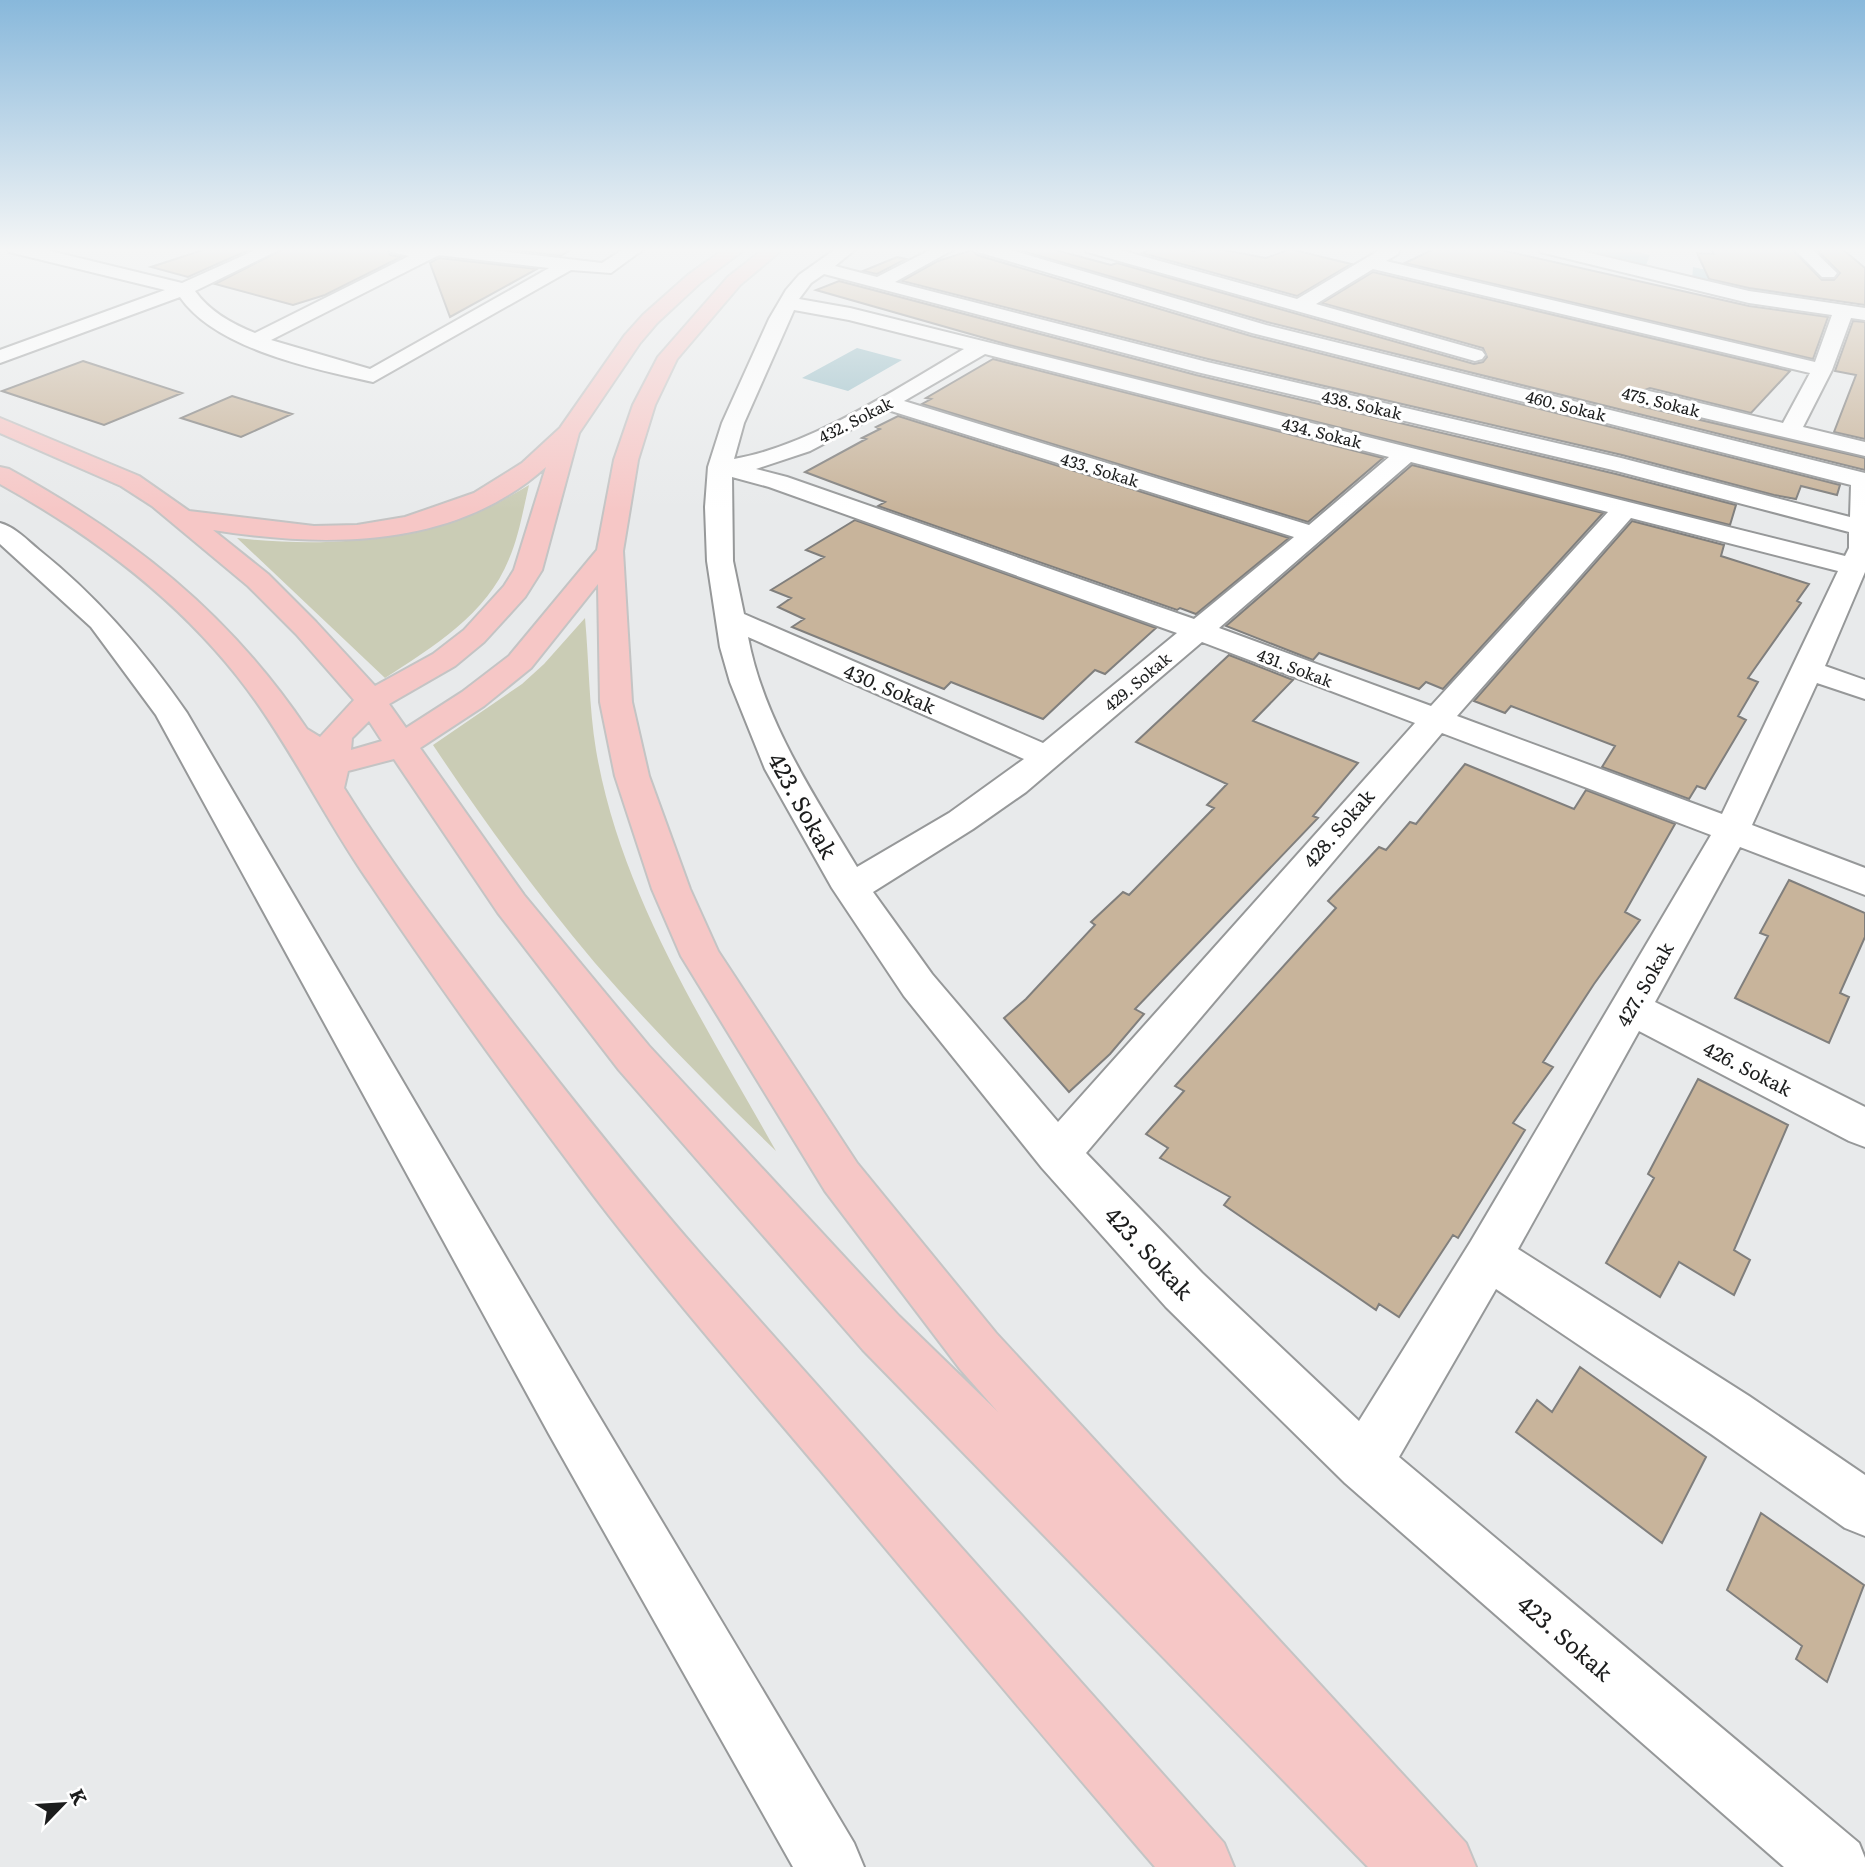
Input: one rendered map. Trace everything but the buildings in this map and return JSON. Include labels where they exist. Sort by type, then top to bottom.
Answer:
[{"type":"highway","points":[[184,518],[265,530],[336,534],[430,518],[495,492],[525,473],[568,433],[635,335]]},
{"type":"highway","points":[[684,335],[668,357],[644,405],[626,460],[610,551],[616,702],[632,776],[671,889],[701,956],[841,1177],[978,1351],[1442,1867]]},
{"type":"highway","points":[[0,425],[130,481],[184,518],[287,609],[371,701],[512,904],[634,1058],[881,1333],[1415,1867]]},
{"type":"highway","points":[[319,763],[336,736],[371,701],[443,660],[474,636],[515,591],[528,569],[568,433]]},
{"type":"highway","points":[[0,474],[86,522],[139,561],[217,634],[319,763],[466,992],[615,1188],[1068,1718],[1200,1867]]},
{"type":"highway","points":[[319,763],[358,760],[402,745],[473,699],[520,662],[610,551]]},
{"type":"street","points":[[0,357],[59,335]]},
{"type":"street","points":[[247,335],[317,364],[373,376],[448,335]]},
{"type":"street","points":[[256,340],[266,335]]},
{"type":"street","name":"423. Sokak","points":[[772,335],[745,390],[720,467],[720,561],[735,648],[758,719],[782,769],[851,888],[918,985],[1058,1153],[1184,1290],[1364,1464],[1835,1867]]},
{"type":"street","name":"434. Sokak","points":[[935,335],[1625,509],[1861,548]]},
{"type":"street","name":"438. Sokak","points":[[1083,335],[1204,368],[1408,400],[1620,465],[1861,548]]},
{"type":"street","name":"460. Sokak","points":[[1284,335],[1864,470]]},
{"type":"street","points":[[1398,335],[1500,362]]},
{"type":"street","points":[[1674,335],[1822,370]]},
{"type":"street","points":[[1789,432],[1822,370],[1835,335]]},
{"type":"street","name":"432. Sokak","points":[[720,467],[773,459],[887,403],[982,347]]},
{"type":"street","points":[[1370,444],[1448,349]]},
{"type":"street","name":"475. Sokak","points":[[1631,394],[1789,432],[1864,470]]},
{"type":"street","name":"433. Sokak","points":[[887,403],[1313,536]]},
{"type":"street","name":"429. Sokak","points":[[851,888],[961,821],[1048,757],[1407,454]]},
{"type":"street","name":"431. Sokak","points":[[720,467],[778,481],[1197,630],[1865,882]]},
{"type":"street","name":"427. Sokak","points":[[1364,1464],[1488,1258],[1732,830],[1808,670],[1861,548],[1864,470]]},
{"type":"street","name":"428. Sokak","points":[[1058,1153],[1433,719],[1625,509]]},
{"type":"street","points":[[0,531],[101,621],[171,713],[251,850],[526,1343],[830,1867]]},
{"type":"street","name":"430. Sokak","points":[[731,619],[1048,757]]},
{"type":"street","points":[[1808,670],[1865,690]]},
{"type":"street","name":"426. Sokak","points":[[1631,1008],[1865,1128]]},
{"type":"street","points":[[1488,1258],[1730,1415],[1865,1508]]},
{"type":"green space","points":[[529,485],[512,550],[499,579],[487,596],[457,628],[385,678],[237,538],[328,542],[419,531],[477,513]]},
{"type":"green space","points":[[585,618],[596,750],[608,804],[625,856],[645,908],[694,1007],[776,1151],[683,1059],[595,963],[511,856],[433,745],[522,684],[544,664]]},
{"type":"water","points":[[857,348],[902,360],[848,391],[802,378]]}]
